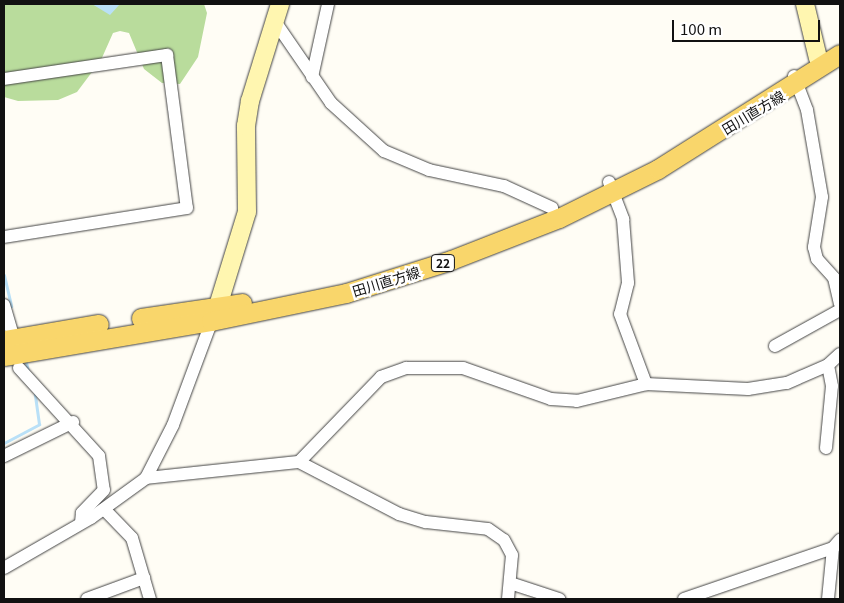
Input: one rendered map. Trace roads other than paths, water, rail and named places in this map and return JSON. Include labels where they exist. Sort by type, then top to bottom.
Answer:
[{"type":"main road","name":"田川直方線","points":[[796,79],[818,58],[840,42]]},
{"type":"main road","name":"田川直方線","points":[[12,351],[215,314],[401,277],[505,240],[611,187],[840,54]]},
{"type":"main road","name":"田川直方線","points":[[215,314],[347,280],[429,256],[611,187]]},
{"type":"street","points":[[4,568],[104,509],[146,478],[173,425],[215,314],[247,212],[246,126],[250,101],[276,23],[280,4]]},
{"type":"street","points":[[312,77],[328,4]]},
{"type":"street","points":[[805,4],[818,58]]},
{"type":"street","points":[[276,23],[331,103],[398,160],[504,186],[552,208]]},
{"type":"street","points":[[4,79],[167,55],[188,208],[4,237]]},
{"type":"street","points":[[796,79],[822,197],[814,248],[817,259],[834,278],[840,303]]},
{"type":"street","points":[[611,187],[624,219],[628,283],[620,314],[646,384]]},
{"type":"street","points":[[4,305],[12,351],[99,456],[104,478],[101,498],[82,513],[81,523]]},
{"type":"street","points":[[775,346],[840,310]]},
{"type":"street","points":[[299,462],[381,377],[406,368],[463,368],[551,399],[577,401],[646,384],[748,389],[787,383],[828,365],[840,354]]},
{"type":"street","points":[[826,448],[832,386],[828,365]]},
{"type":"street","points":[[4,456],[72,422]]},
{"type":"street","points":[[146,478],[299,462],[398,514],[426,522],[488,529],[504,540],[512,555],[508,599]]},
{"type":"street","points":[[104,509],[132,538],[150,599]]},
{"type":"street","points":[[684,599],[836,544],[828,599]]},
{"type":"street","points":[[87,599],[144,578]]},
{"type":"street","points":[[510,583],[559,599]]},
{"type":"water","points":[[92,4],[120,4],[110,15]]},
{"type":"waterway","points":[[4,275],[11,306]]},
{"type":"waterway","points":[[25,358],[28,371]]},
{"type":"waterway","points":[[4,443],[39,424],[35,394]]}]
